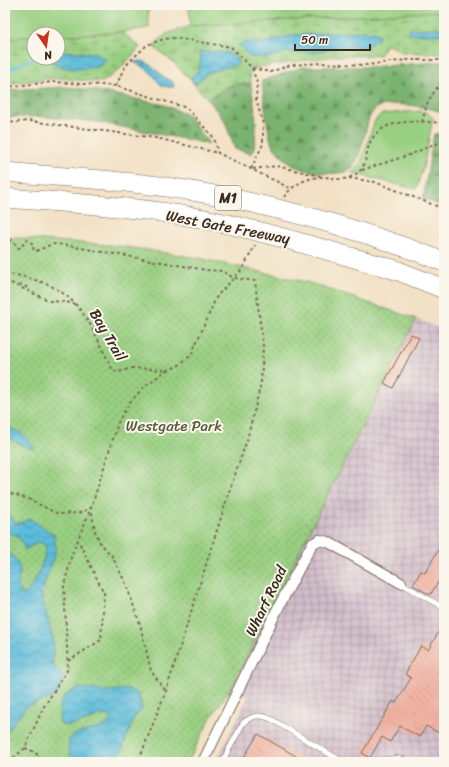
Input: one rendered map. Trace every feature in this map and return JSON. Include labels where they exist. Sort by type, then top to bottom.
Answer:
[{"type":"highway","name":"West Gate Freeway","points":[[5,172],[122,182],[209,194],[306,217],[404,246],[444,262]]},
{"type":"highway","name":"West Gate Freeway","points":[[5,198],[119,207],[204,219],[299,242],[396,270],[444,290]]},
{"type":"street","name":"Wharf Road","points":[[202,762],[312,544],[319,540],[328,542],[401,583]]},
{"type":"lane","points":[[401,583],[442,607]]},
{"type":"lane","points":[[222,762],[243,723],[248,719],[259,716],[272,719],[344,762]]},
{"type":"lane","points":[[375,762],[404,758],[411,762]]},
{"type":"path","points":[[116,86],[123,70],[130,61],[147,45],[164,39],[175,38],[231,47],[252,68],[257,83],[256,100],[263,124],[262,144],[251,169]]},
{"type":"path","points":[[252,68],[270,72],[291,65],[367,65],[407,60],[444,60]]},
{"type":"path","points":[[422,122],[428,101],[444,78]]},
{"type":"path","points":[[5,87],[54,82],[116,86],[187,108],[214,138],[218,153]]},
{"type":"path","points":[[5,123],[29,122],[156,138],[218,153],[290,188],[307,179],[324,177]]},
{"type":"path","points":[[362,170],[371,141],[379,131],[399,123],[444,123]]},
{"type":"path","points":[[348,178],[362,170],[412,154],[434,144],[444,143]]},
{"type":"path","points":[[251,169],[276,166],[324,177],[338,179],[348,178],[374,182],[444,208]]},
{"type":"path","points":[[5,245],[12,240],[21,248],[25,241],[28,240],[32,243],[34,251],[37,251],[50,243],[58,244],[206,270],[222,271],[234,278],[255,281],[260,305],[263,346],[261,383],[248,440],[230,489],[166,690],[138,762]]},
{"type":"path","points":[[9,762],[25,748],[43,708],[68,669],[64,586],[119,420],[130,402],[146,385],[168,370],[178,366],[191,355],[204,330],[217,296],[242,268]]},
{"type":"path","name":"Bay Trail","points":[[5,274],[15,274],[44,282],[66,294],[78,306],[89,321],[113,371],[118,372],[132,368],[168,370]]},
{"type":"path","points":[[5,282],[18,286],[50,301],[66,302],[78,306]]},
{"type":"path","points":[[5,492],[26,498],[58,514],[79,513],[91,508]]},
{"type":"path","points":[[91,508],[95,531],[100,543],[112,556],[126,584],[140,624],[150,671],[166,690]]},
{"type":"path","points":[[68,661],[101,640],[104,593],[78,540]]},
{"type":"path","points":[[25,748],[35,752],[43,762]]},
{"type":"shaded area","points":[[416,319],[444,330],[444,583],[437,595],[444,599],[444,762],[216,762],[248,697],[231,688]]},
{"type":"green space","points":[[5,5],[165,5],[148,6],[149,28],[122,32],[66,36],[66,26],[26,26],[26,37],[5,38]]},
{"type":"green space","points":[[189,5],[444,5],[444,11],[190,26]]},
{"type":"green space","points":[[444,11],[444,54],[403,52],[385,45],[380,55],[334,56],[259,67],[249,71],[251,83],[231,85],[208,99],[174,63],[153,46],[166,34],[190,26]]},
{"type":"green space","points":[[122,32],[140,47],[120,69],[103,82],[57,78],[5,84],[5,38],[26,37],[26,66],[66,66],[66,36]]},
{"type":"green space","points":[[440,62],[444,63],[444,113],[421,107],[402,105],[385,105],[377,108],[369,118],[358,158],[352,168],[347,171],[340,173],[322,173],[296,167],[276,150],[270,140],[262,81],[302,67],[368,67]]},
{"type":"green space","points":[[251,83],[256,127],[256,136],[252,154],[235,149],[225,122],[208,99],[231,85]]},
{"type":"green space","points":[[66,87],[98,91],[165,105],[188,115],[209,144],[97,122],[45,117],[5,117],[5,90]]},
{"type":"green space","points":[[419,111],[427,112],[433,118],[423,168],[416,189],[352,173],[360,164],[375,120],[382,114]]},
{"type":"green space","points":[[444,133],[444,206],[423,199],[434,134]]},
{"type":"green space","name":"Westgate Park","points":[[5,237],[121,246],[198,258],[307,282],[416,319],[231,688],[211,717],[188,762],[5,762]]},
{"type":"water","points":[[444,28],[444,35],[408,34],[410,29]]},
{"type":"water","points":[[366,31],[379,34],[378,39],[363,48],[344,46],[315,52],[286,52],[267,58],[250,57],[239,45],[247,42],[264,43],[293,35]]},
{"type":"water","points":[[66,51],[95,53],[104,59],[102,65],[88,68],[75,69],[60,66],[66,66]]},
{"type":"water","points":[[199,52],[229,53],[237,59],[238,64],[207,73],[195,84],[191,77],[198,71],[201,58]]},
{"type":"water","points":[[142,61],[173,82],[174,87],[160,84],[149,71],[134,62]]},
{"type":"water","points":[[5,419],[11,429],[20,432],[35,448],[31,449],[5,436]]},
{"type":"water","points":[[5,517],[12,517],[16,524],[31,519],[54,535],[56,550],[41,594],[54,643],[52,664],[64,676],[56,696],[27,706],[5,734],[5,549],[18,563],[20,573],[18,582],[21,594],[27,593],[37,576],[44,559],[46,546],[37,542],[25,550],[18,537],[5,532]]},
{"type":"water","points":[[79,688],[105,691],[129,689],[138,694],[142,708],[134,718],[122,750],[117,758],[110,762],[72,762],[71,760],[69,742],[72,737],[77,734],[100,728],[111,719],[109,716],[104,715],[72,725],[62,726],[59,715],[61,702],[65,696]]},
{"type":"building","points":[[411,334],[419,338],[393,388],[384,383]]},
{"type":"building","points":[[444,540],[444,573],[430,595],[413,585],[421,571],[425,573]]},
{"type":"building","points":[[439,631],[444,634],[444,724],[439,733],[426,726],[420,737],[400,726],[390,742],[382,737],[370,758],[362,753],[393,701],[396,703],[411,678],[405,674],[421,646],[428,650]]},
{"type":"building","points":[[258,734],[306,762],[241,762]]},
{"type":"waterway","points":[[5,70],[26,62]]}]
